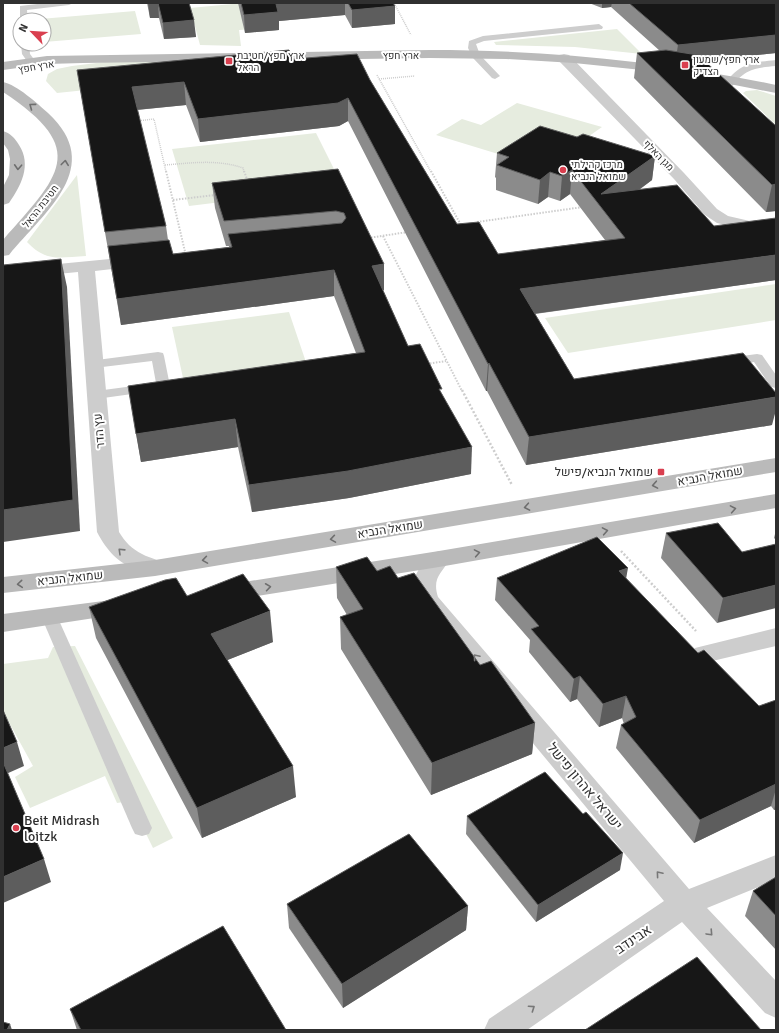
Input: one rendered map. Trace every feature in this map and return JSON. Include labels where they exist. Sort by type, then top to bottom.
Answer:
[{"type":"street","name":"ארץ חפץ","points":[[3,66],[32,62],[69,60],[292,59],[366,55],[476,55],[564,58],[640,65],[732,79],[776,89]]},
{"type":"street","name":"מגן האלף","points":[[564,58],[679,176],[711,212],[723,220],[766,229]]},
{"type":"street","name":"ארץ חפץ","points":[[3,71],[69,60]]},
{"type":"street","name":"ארץ חפץ","points":[[732,79],[776,93]]},
{"type":"street","name":"חטיבת הראל","points":[[3,86],[46,117],[57,131],[63,144],[66,157],[64,172],[56,187],[3,251]]},
{"type":"street","points":[[3,135],[16,150],[18,161],[17,174],[12,186],[3,200]]},
{"type":"street","points":[[3,277],[26,272],[186,257]]},
{"type":"street","points":[[3,263],[12,268],[26,272]]},
{"type":"street","name":"עץ הדר","points":[[86,267],[108,532],[113,543],[121,553],[133,561],[155,568]]},
{"type":"street","name":"שמואל הנביא","points":[[3,585],[155,568],[776,464]]},
{"type":"street","points":[[206,596],[439,560],[776,501]]},
{"type":"street","name":"ישראל אהרון פישל","points":[[439,560],[427,575],[423,587],[427,600],[684,904],[776,1003]]},
{"type":"street","points":[[3,623],[143,604]]},
{"type":"street","points":[[710,653],[776,637]]},
{"type":"street","name":"אבינדב","points":[[500,1030],[684,904],[776,867]]},
{"type":"lane","points":[[23,12],[23,8],[69,3]]},
{"type":"lane","points":[[496,76],[476,55],[472,47],[472,43],[477,41],[599,27]]},
{"type":"lane","points":[[26,52],[32,62]]},
{"type":"lane","points":[[733,103],[724,91],[740,70],[749,66],[776,63]]},
{"type":"lane","points":[[94,364],[158,356],[163,386],[96,395]]},
{"type":"lane","points":[[718,363],[757,358],[776,384]]},
{"type":"lane","points":[[49,616],[142,828]]},
{"type":"path","points":[[394,3],[422,54]]},
{"type":"path","points":[[366,55],[461,225],[453,226]]},
{"type":"path","points":[[132,121],[154,119],[186,257]]},
{"type":"path","points":[[165,166],[223,163],[236,165],[243,168],[249,185]]},
{"type":"path","points":[[173,200],[220,194]]},
{"type":"path","points":[[476,222],[585,207]]},
{"type":"path","points":[[368,238],[414,231]]},
{"type":"path","points":[[383,236],[446,362],[524,507]]},
{"type":"path","points":[[423,365],[446,362]]},
{"type":"path","points":[[602,531],[710,653]]},
{"type":"shaded area","points":[[243,3],[271,28],[239,30],[241,46],[200,45],[190,8]]},
{"type":"shaded area","points":[[135,11],[141,34],[52,41],[52,18]]},
{"type":"shaded area","points":[[617,29],[642,54],[575,47],[496,45],[494,42]]},
{"type":"shaded area","points":[[268,61],[271,71],[57,93],[46,81],[48,74],[57,69],[105,62]]},
{"type":"shaded area","points":[[757,90],[776,96],[776,125],[743,93],[746,91]]},
{"type":"shaded area","points":[[517,103],[602,127],[565,153],[508,157],[436,135],[462,119],[481,125]]},
{"type":"shaded area","points":[[316,133],[343,187],[189,206],[172,149]]},
{"type":"shaded area","points":[[77,175],[86,256],[61,258],[48,256],[34,249],[27,242]]},
{"type":"shaded area","points":[[776,284],[776,320],[568,353],[545,318]]},
{"type":"shaded area","points":[[289,312],[310,374],[186,392],[172,327]]},
{"type":"shaded area","points":[[75,646],[173,838],[153,848],[130,801],[117,803],[105,776],[30,808],[15,777],[33,766],[6,717],[3,718],[3,664],[48,658],[53,647]]},
{"type":"building","points":[[158,3],[189,3],[194,20],[163,23]]},
{"type":"building","points":[[241,3],[286,3],[276,4],[278,12],[244,15]]},
{"type":"building","points":[[348,3],[393,3],[395,6],[352,10]]},
{"type":"building","points":[[629,3],[776,3],[776,35],[678,45]]},
{"type":"building","points":[[289,50],[293,59],[357,54],[370,80],[457,224],[479,222],[498,254],[625,238],[572,170],[562,176],[550,172],[540,180],[497,165],[509,157],[497,153],[540,126],[577,137],[583,134],[655,156],[601,194],[677,185],[714,226],[776,218],[776,255],[520,289],[574,379],[743,353],[776,393],[776,397],[529,437],[489,363],[488,364],[348,98],[338,103],[198,119],[184,82],[132,87],[166,226],[105,232],[77,70]]},
{"type":"building","points":[[666,50],[698,55],[776,126],[776,184],[772,185],[637,53]]},
{"type":"building","points":[[338,169],[384,264],[372,266],[408,346],[420,344],[442,389],[439,389],[472,447],[348,471],[249,485],[235,419],[136,434],[128,386],[365,352],[334,270],[117,299],[108,246],[169,240],[173,254],[232,247],[228,234],[342,223],[346,218],[344,213],[336,211],[224,221],[212,183]]},
{"type":"building","points":[[61,259],[73,500],[3,510],[3,265]]},
{"type":"building","points":[[718,523],[742,552],[776,544],[776,585],[723,598],[666,533]]},
{"type":"building","points":[[597,537],[628,568],[619,571],[698,653],[704,650],[759,706],[776,700],[776,784],[700,820],[621,725],[636,717],[626,696],[603,704],[580,676],[574,679],[531,629],[539,626],[497,578]]},
{"type":"building","points":[[367,557],[377,571],[390,566],[398,578],[414,573],[480,665],[491,661],[535,723],[432,763],[340,617],[363,609],[336,567]]},
{"type":"building","points":[[243,574],[270,611],[211,634],[293,766],[197,808],[89,607],[165,580],[176,578],[187,596]]},
{"type":"building","points":[[3,710],[17,742],[3,748]]},
{"type":"building","points":[[3,762],[44,859],[3,877]]},
{"type":"building","points":[[545,772],[583,814],[586,812],[623,853],[538,905],[467,816]]},
{"type":"building","points":[[409,834],[468,906],[342,984],[287,904]]},
{"type":"building","points":[[776,877],[776,916],[753,891]]},
{"type":"building","points":[[223,926],[286,1030],[81,1030],[70,1009]]},
{"type":"building","points":[[697,957],[761,1030],[585,1030]]},
{"type":"building","points":[[3,1022],[10,1024],[7,1030],[3,1030]]},
{"type":"place","name":"ארץ חפץ/חטיבת הראל","points":[[229,61]]},
{"type":"place","name":"ארץ חפץ/שמעון הצדיק","points":[[685,65]]},
{"type":"place","name":"מרכז קהילתי שמואל הנביא","points":[[563,170]]},
{"type":"place","name":"שמואל הנביא/פישל","points":[[661,472]]},
{"type":"place","name":"Beit Midrash loitzk","points":[[16,828]]}]
